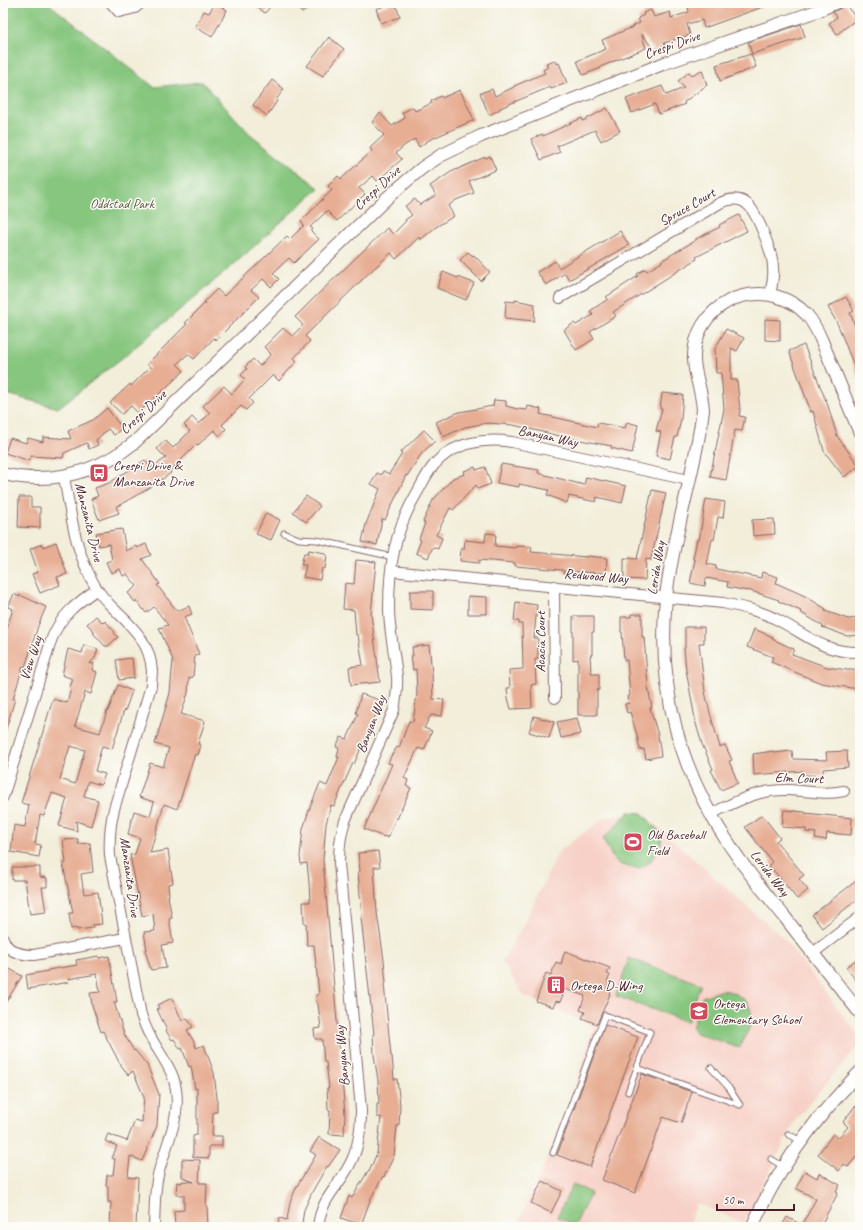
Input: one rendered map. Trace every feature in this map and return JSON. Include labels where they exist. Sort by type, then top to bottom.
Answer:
[{"type":"street","points":[[111,3],[119,12],[135,8],[141,3]]},
{"type":"street","name":"Crespi Drive","points":[[3,474],[31,479],[64,477],[81,472],[106,461],[123,451],[389,196],[422,168],[440,156],[481,136],[665,63],[817,11],[835,3]]},
{"type":"street","name":"Spruce Court","points":[[560,298],[729,199],[746,203],[752,210],[757,220],[772,256],[773,275],[770,295]]},
{"type":"street","name":"Lerida Way","points":[[860,434],[815,326],[807,314],[795,305],[783,299],[770,295],[755,294],[726,302],[715,310],[701,330],[696,341],[694,364],[702,398],[703,410],[666,597],[664,643],[668,689],[676,734],[689,769],[711,814],[745,866],[860,1013]]},
{"type":"street","name":"Banyan Way","points":[[318,1227],[323,1205],[349,1166],[355,1153],[361,1125],[361,1110],[338,848],[345,822],[394,710],[397,694],[397,678],[390,629],[389,609],[393,557],[398,533],[404,517],[426,475],[435,464],[445,455],[458,448],[482,440],[512,442],[689,480]]},
{"type":"street","name":"Manzanita Drive","points":[[64,477],[77,541],[88,573],[97,589],[109,604],[134,627],[143,640],[149,655],[152,671],[151,686],[147,701],[110,824],[109,840],[110,856],[141,1015],[147,1032],[166,1063],[173,1078],[176,1096],[174,1126],[157,1176],[154,1227]]},
{"type":"street","name":"Redwood Way","points":[[391,571],[723,603],[760,612],[778,620],[808,639],[824,646],[839,650],[860,652]]},
{"type":"street","name":"Acacia Court","points":[[554,586],[555,698]]},
{"type":"street","name":"View Way","points":[[3,797],[57,626],[66,613],[97,589]]},
{"type":"street","name":"Elm Court","points":[[711,814],[741,798],[771,790],[789,790],[823,794],[844,791]]},
{"type":"street","points":[[813,953],[860,917]]},
{"type":"street","points":[[3,938],[12,950],[22,955],[34,955],[125,938]]},
{"type":"street","points":[[752,1227],[765,1201],[801,1142],[822,1115],[860,1072]]},
{"type":"lane","points":[[284,533],[299,539],[317,540],[393,557]]},
{"type":"lane","points":[[553,1153],[605,1015],[650,1032],[628,1092]]},
{"type":"lane","points":[[637,1068],[740,1105],[729,1088],[711,1068]]},
{"type":"lane","points":[[788,1134],[801,1142]]},
{"type":"lane","points":[[771,1159],[785,1167]]},
{"type":"shaded area","name":"Ortega Elementary School","points":[[642,813],[786,941],[860,1037],[860,1043],[794,1122],[744,1223],[697,1203],[688,1227],[516,1227],[534,1189],[569,1106],[594,1026],[524,996],[502,961],[524,924],[559,851],[605,817]]},
{"type":"green space","name":"Oddstad Park","points":[[3,3],[48,3],[154,87],[202,82],[250,134],[319,188],[231,267],[127,354],[58,408],[3,393]]},
{"type":"green space","name":"Old Baseball Field","points":[[629,812],[642,813],[662,835],[661,845],[656,853],[649,863],[640,868],[633,868],[619,864],[613,858],[603,839]]},
{"type":"green space","points":[[629,958],[701,984],[687,1022],[616,996]]},
{"type":"green space","points":[[722,990],[734,993],[744,1000],[748,1004],[752,1015],[750,1025],[739,1048],[694,1032],[692,1028],[702,997]]},
{"type":"green space","points":[[573,1184],[591,1193],[575,1225],[557,1217]]},
{"type":"building","points":[[215,3],[227,10],[212,37],[195,27],[204,11],[209,13]]},
{"type":"building","points":[[251,3],[273,3],[265,13]]},
{"type":"building","points":[[295,3],[317,3],[302,13]]},
{"type":"building","points":[[395,3],[400,17],[381,23],[376,9]]},
{"type":"building","points":[[702,3],[771,4],[704,28],[702,20],[687,24],[690,35],[664,43],[665,45],[654,50],[641,33],[646,48],[583,75],[577,61],[606,49],[602,40],[640,23],[638,18],[644,15],[643,13],[651,10],[654,17],[670,12],[671,18],[689,12],[688,7]]},
{"type":"building","points":[[843,3],[857,19],[837,34],[829,23],[837,17],[833,12],[841,8]]},
{"type":"building","points":[[801,24],[805,37],[752,54],[748,42]]},
{"type":"building","points":[[329,37],[344,49],[323,76],[307,66]]},
{"type":"building","points":[[751,54],[756,67],[720,81],[716,65]]},
{"type":"building","points":[[555,60],[556,64],[559,63],[567,83],[551,89],[550,87],[507,105],[489,115],[480,93],[492,89],[495,96],[545,73],[543,70],[548,67],[546,63]]},
{"type":"building","points":[[702,70],[707,85],[684,102],[685,104],[659,114],[655,104],[632,113],[626,99],[662,86],[666,95],[684,88],[678,81],[689,72],[692,75]]},
{"type":"building","points":[[272,80],[284,89],[267,116],[253,105]]},
{"type":"building","points":[[460,90],[474,120],[429,140],[419,147],[415,139],[405,145],[396,153],[402,159],[377,181],[373,176],[359,188],[365,194],[337,221],[327,211],[310,227],[313,229],[311,231],[319,239],[294,263],[289,258],[273,273],[279,279],[271,287],[263,279],[251,290],[259,297],[216,340],[214,338],[194,359],[188,354],[177,364],[184,371],[138,413],[131,406],[122,414],[110,403],[130,384],[131,386],[150,367],[147,364],[187,324],[185,323],[217,289],[224,296],[287,236],[290,239],[304,225],[301,221],[332,190],[328,186],[338,176],[341,179],[372,151],[370,148],[384,135],[372,122],[380,113],[392,126],[405,118],[402,113],[413,107],[415,111],[432,103],[431,101],[441,96],[442,98]]},
{"type":"building","points":[[607,108],[620,131],[601,141],[595,130],[557,146],[560,152],[541,160],[531,139],[542,134],[543,136],[582,118],[583,121]]},
{"type":"building","points":[[490,156],[496,170],[469,181],[474,193],[456,200],[448,206],[454,216],[436,227],[420,240],[419,237],[396,259],[391,253],[370,272],[305,336],[310,341],[294,358],[297,361],[279,381],[273,375],[249,399],[253,403],[246,410],[241,406],[222,425],[226,429],[220,436],[214,430],[198,445],[197,444],[170,471],[171,473],[151,487],[116,507],[119,513],[99,520],[91,499],[98,496],[95,488],[109,483],[145,460],[151,468],[166,458],[157,449],[165,440],[173,448],[190,431],[184,425],[192,417],[199,424],[210,413],[203,406],[224,386],[232,394],[245,379],[241,375],[247,369],[245,367],[253,359],[260,366],[271,354],[264,347],[283,328],[292,336],[303,325],[295,317],[387,228],[393,234],[406,221],[405,220],[412,215],[405,206],[415,199],[420,205],[436,195],[430,186],[451,172]]},
{"type":"building","points":[[739,215],[747,231],[696,257],[697,259],[613,312],[616,316],[590,332],[594,339],[576,350],[564,330],[574,323],[576,325],[593,315],[590,311],[608,299],[606,297],[638,276],[637,274],[645,269],[647,271],[696,239],[720,227],[719,225]]},
{"type":"building","points":[[620,231],[629,245],[569,280],[565,273],[546,285],[537,272],[555,261],[559,268]]},
{"type":"building","points":[[468,252],[473,256],[474,255],[490,272],[481,281],[460,260]]},
{"type":"building","points":[[443,272],[474,283],[466,300],[437,288]]},
{"type":"building","points":[[846,297],[854,311],[850,313],[860,338],[859,379],[838,325],[828,307]]},
{"type":"building","points":[[515,300],[535,304],[534,321],[505,318],[506,301],[515,302]]},
{"type":"building","points":[[765,319],[780,320],[780,341],[765,340]]},
{"type":"building","points":[[726,329],[744,338],[737,351],[731,348],[731,380],[737,380],[740,410],[739,416],[745,417],[742,431],[735,430],[726,480],[710,477],[724,409],[721,373],[716,373],[715,349]]},
{"type":"building","points":[[804,345],[828,406],[837,436],[859,466],[844,477],[824,451],[813,411],[811,412],[789,351]]},
{"type":"building","points":[[662,393],[683,395],[681,419],[670,459],[656,456],[661,432],[656,431],[662,409],[660,409]]},
{"type":"building","points":[[494,400],[506,401],[506,406],[517,409],[527,410],[528,406],[541,409],[540,414],[597,427],[598,423],[625,428],[627,422],[638,425],[632,453],[611,448],[612,446],[513,425],[488,423],[465,427],[443,437],[436,422],[459,412],[493,406]]},
{"type":"building","points":[[107,408],[122,428],[114,435],[108,429],[96,440],[98,445],[89,449],[87,443],[64,453],[63,458],[31,456],[30,461],[5,453],[10,438],[26,443],[28,438],[43,442],[43,437],[71,439],[68,431],[93,420]]},
{"type":"building","points":[[424,430],[435,441],[422,453],[407,476],[406,475],[385,520],[382,519],[377,545],[362,542],[366,524],[380,489],[371,484],[377,473],[381,475],[383,471],[389,474],[402,454],[400,453]]},
{"type":"building","points":[[501,464],[539,470],[538,473],[584,485],[586,477],[626,486],[622,503],[597,497],[596,502],[569,496],[567,503],[547,495],[549,490],[519,484],[519,487],[497,483]]},
{"type":"building","points":[[475,467],[476,470],[485,467],[491,484],[477,489],[476,485],[453,510],[450,508],[436,535],[442,538],[438,549],[433,547],[428,558],[416,553],[425,523],[423,522],[433,500],[453,478],[465,474],[464,471]]},
{"type":"building","points":[[652,490],[666,493],[651,560],[646,559],[645,580],[624,579],[624,558],[637,559]]},
{"type":"building","points":[[306,496],[320,506],[306,522],[293,512]]},
{"type":"building","points":[[19,497],[31,497],[31,507],[40,507],[40,528],[18,527]]},
{"type":"building","points":[[706,499],[725,502],[723,518],[718,517],[714,540],[712,539],[707,564],[716,566],[716,569],[761,578],[762,572],[778,577],[776,583],[805,596],[826,609],[825,611],[848,619],[860,618],[860,635],[847,636],[822,627],[823,626],[800,612],[801,611],[778,601],[779,600],[748,590],[727,587],[728,582],[706,578],[705,586],[690,583],[695,560],[693,559],[697,539],[699,540]]},
{"type":"building","points":[[266,513],[280,520],[271,540],[256,534]]},
{"type":"building","points":[[774,519],[775,534],[753,536],[752,520]]},
{"type":"building","points":[[122,529],[126,551],[136,546],[137,548],[146,544],[151,555],[142,559],[160,584],[157,585],[177,611],[189,606],[192,614],[184,617],[199,654],[195,655],[193,677],[189,678],[188,693],[181,714],[205,721],[198,744],[201,745],[198,755],[195,754],[177,809],[164,804],[150,853],[168,850],[173,883],[168,884],[168,896],[172,918],[169,919],[173,943],[162,945],[166,968],[151,970],[145,950],[147,950],[144,932],[155,931],[153,914],[142,916],[130,855],[135,854],[140,838],[128,834],[134,811],[150,816],[154,802],[139,797],[150,763],[163,767],[169,748],[155,744],[170,693],[173,660],[159,628],[168,625],[154,607],[146,613],[137,601],[135,602],[128,593],[137,586],[127,574],[123,576],[120,569],[111,573],[106,562],[112,560],[109,544],[99,546],[96,533]]},
{"type":"building","points":[[486,533],[496,534],[495,546],[516,548],[516,546],[532,547],[531,552],[607,558],[606,573],[572,572],[572,574],[564,573],[562,570],[515,566],[515,563],[479,560],[479,563],[460,561],[461,549],[464,549],[465,540],[485,542]]},
{"type":"building","points":[[56,542],[67,574],[57,577],[60,585],[40,593],[32,574],[38,572],[30,549],[42,544],[43,547]]},
{"type":"building","points":[[309,550],[325,553],[325,555],[327,555],[325,569],[322,568],[320,580],[303,577],[306,565],[301,565],[304,553],[308,553]]},
{"type":"building","points":[[356,560],[376,562],[371,614],[380,682],[351,685],[349,667],[363,665],[358,635],[356,635],[354,610],[343,609],[345,583],[354,584]]},
{"type":"building","points":[[410,591],[433,591],[433,610],[410,609]]},
{"type":"building","points":[[14,594],[20,597],[20,595],[46,607],[38,626],[25,667],[23,666],[5,732],[3,731],[3,640],[13,609],[8,607]]},
{"type":"building","points":[[468,596],[487,597],[487,614],[468,614]]},
{"type":"building","points":[[516,602],[537,605],[534,638],[538,638],[538,659],[535,659],[536,684],[531,685],[532,708],[511,709],[508,698],[507,688],[510,688],[509,670],[523,669],[522,624],[519,624],[519,621],[514,621]]},
{"type":"building","points":[[631,614],[642,614],[642,637],[644,637],[648,687],[652,708],[650,708],[658,735],[661,756],[646,759],[644,749],[640,750],[630,712],[627,713],[625,704],[629,703],[627,696],[630,696],[627,660],[624,660],[621,617],[631,617]]},
{"type":"building","points":[[96,616],[103,623],[105,621],[118,637],[108,646],[105,646],[87,624]]},
{"type":"building","points":[[573,616],[594,616],[592,655],[590,655],[591,672],[592,674],[599,674],[599,690],[597,690],[597,715],[578,715],[578,659],[573,660]]},
{"type":"building","points":[[685,627],[704,627],[704,643],[699,643],[705,692],[720,747],[725,745],[732,760],[729,761],[738,783],[721,790],[711,770],[713,769],[702,744],[696,724],[686,670],[684,648]]},
{"type":"building","points":[[754,629],[773,637],[772,639],[794,649],[792,654],[827,667],[860,670],[860,688],[821,683],[771,662],[773,657],[747,647]]},
{"type":"building","points":[[84,645],[98,649],[95,658],[89,664],[94,663],[92,670],[97,672],[91,694],[85,692],[75,726],[100,733],[118,685],[132,691],[125,711],[124,710],[112,749],[102,746],[95,771],[105,774],[101,785],[88,781],[84,796],[98,800],[91,826],[76,821],[77,831],[59,826],[67,798],[52,793],[44,816],[40,815],[35,844],[41,845],[39,857],[11,852],[14,825],[25,827],[29,805],[21,803],[53,699],[67,703],[73,679],[62,675],[68,649],[82,653]],"holes":[[[70,746],[85,750],[75,784],[60,779]]]},
{"type":"building","points":[[429,645],[433,699],[444,700],[442,716],[431,715],[424,728],[432,731],[424,750],[418,748],[404,778],[408,780],[406,786],[411,788],[388,838],[364,829],[392,764],[388,763],[392,754],[397,747],[399,748],[409,721],[413,722],[417,693],[416,669],[413,670],[411,656],[413,656],[412,647]]},
{"type":"building","points":[[132,658],[134,678],[119,680],[116,660]]},
{"type":"building","points":[[361,694],[380,700],[374,719],[354,764],[353,763],[334,806],[331,805],[326,824],[323,860],[345,1114],[344,1135],[329,1134],[330,1110],[328,1110],[327,1088],[329,1088],[326,1062],[324,1062],[322,1039],[315,1039],[314,1029],[321,1028],[316,995],[319,994],[314,945],[307,945],[306,923],[304,923],[303,902],[310,902],[309,882],[307,863],[301,864],[300,856],[303,829],[309,810],[320,783],[327,786],[339,757],[337,757],[339,748],[336,747],[341,737],[347,739],[358,714],[356,713]]},
{"type":"building","points":[[534,716],[554,722],[549,738],[529,732]]},
{"type":"building","points":[[577,718],[581,734],[561,738],[557,722]]},
{"type":"building","points":[[774,751],[774,753],[792,751],[793,759],[827,760],[826,752],[847,751],[848,767],[823,769],[823,776],[803,775],[803,771],[754,775],[753,754]]},
{"type":"building","points":[[784,810],[852,818],[851,835],[827,833],[826,840],[815,838],[816,833],[806,832],[806,829],[782,827]]},
{"type":"building","points":[[762,815],[780,838],[776,841],[804,875],[799,879],[808,890],[797,899],[769,865],[772,862],[745,827]]},
{"type":"building","points":[[78,839],[78,844],[90,843],[93,872],[81,874],[84,894],[98,892],[102,924],[92,925],[93,928],[77,930],[77,928],[71,929],[69,913],[73,913],[63,864],[66,863],[63,840]]},
{"type":"building","points":[[378,851],[380,867],[374,867],[377,913],[384,960],[386,983],[384,984],[391,1056],[394,1079],[397,1079],[400,1105],[399,1126],[397,1126],[394,1156],[384,1177],[383,1176],[371,1198],[361,1225],[341,1218],[349,1196],[352,1198],[368,1171],[369,1172],[377,1153],[381,1117],[377,1117],[377,1104],[379,1104],[378,1080],[374,1055],[374,1034],[361,917],[358,872],[360,871],[358,853]]},
{"type":"building","points":[[12,867],[40,867],[40,877],[47,878],[47,887],[42,887],[46,912],[30,914],[25,880],[12,880]]},
{"type":"building","points":[[860,878],[860,897],[822,928],[812,915]]},
{"type":"building","name":"Ortega D-Wing","points":[[565,951],[610,968],[607,974],[610,975],[607,982],[609,982],[607,989],[610,990],[610,994],[597,1024],[582,1018],[585,1012],[580,1010],[585,996],[565,989],[560,1002],[556,1001],[553,1007],[536,1001],[546,973],[551,975],[556,962],[561,964]]},
{"type":"building","points":[[99,956],[99,958],[109,956],[117,1002],[114,1002],[124,1034],[134,1051],[135,1050],[147,1065],[159,1094],[157,1126],[142,1161],[130,1156],[128,1177],[138,1178],[136,1227],[110,1227],[111,1202],[108,1202],[108,1186],[106,1186],[107,1175],[113,1175],[115,1159],[112,1158],[117,1146],[105,1141],[108,1134],[127,1141],[135,1120],[142,1122],[144,1097],[133,1071],[128,1075],[119,1062],[103,1031],[101,1032],[92,1005],[90,993],[100,992],[97,974],[68,979],[69,982],[28,989],[26,975],[77,965],[76,960]]},
{"type":"building","points":[[860,957],[860,986],[846,967]]},
{"type":"building","points":[[3,965],[22,976],[3,1007]]},
{"type":"building","points":[[172,998],[182,1021],[187,1018],[193,1027],[187,1030],[196,1048],[204,1045],[214,1073],[217,1112],[213,1112],[212,1136],[222,1136],[222,1146],[209,1146],[209,1158],[193,1157],[193,1136],[197,1135],[197,1088],[195,1089],[191,1066],[189,1067],[182,1048],[180,1049],[174,1039],[172,1040],[166,1031],[167,1030],[157,1009],[159,1008],[157,1005]]},
{"type":"building","points":[[605,1025],[638,1037],[590,1167],[557,1155]]},
{"type":"building","points":[[642,1074],[692,1092],[681,1123],[663,1117],[635,1193],[602,1180]]},
{"type":"building","points":[[855,1106],[860,1110],[860,1152],[848,1167],[844,1164],[839,1171],[818,1154],[833,1134],[838,1138],[848,1127],[843,1122]]},
{"type":"building","points":[[319,1137],[340,1150],[328,1167],[327,1166],[312,1192],[304,1210],[302,1223],[305,1223],[304,1227],[278,1227],[279,1218],[287,1220],[290,1202],[297,1186],[316,1155],[310,1151]]},
{"type":"building","points":[[182,1159],[200,1160],[199,1183],[207,1183],[206,1206],[208,1227],[175,1227],[174,1211],[184,1210],[184,1195],[176,1195],[177,1182],[194,1182],[182,1177]]},
{"type":"building","points":[[805,1171],[817,1178],[819,1173],[840,1185],[836,1192],[838,1193],[820,1227],[781,1227],[787,1217],[802,1225],[816,1199],[796,1188]]},
{"type":"building","points":[[542,1181],[562,1191],[551,1213],[531,1203]]},
{"type":"place","name":"Crespi Drive & Manzanita Drive","points":[[99,473]]},
{"type":"place","name":"Old Baseball Field","points":[[633,842]]},
{"type":"place","name":"Ortega D-Wing","points":[[556,985]]},
{"type":"place","name":"Ortega Elementary School","points":[[699,1011]]}]
